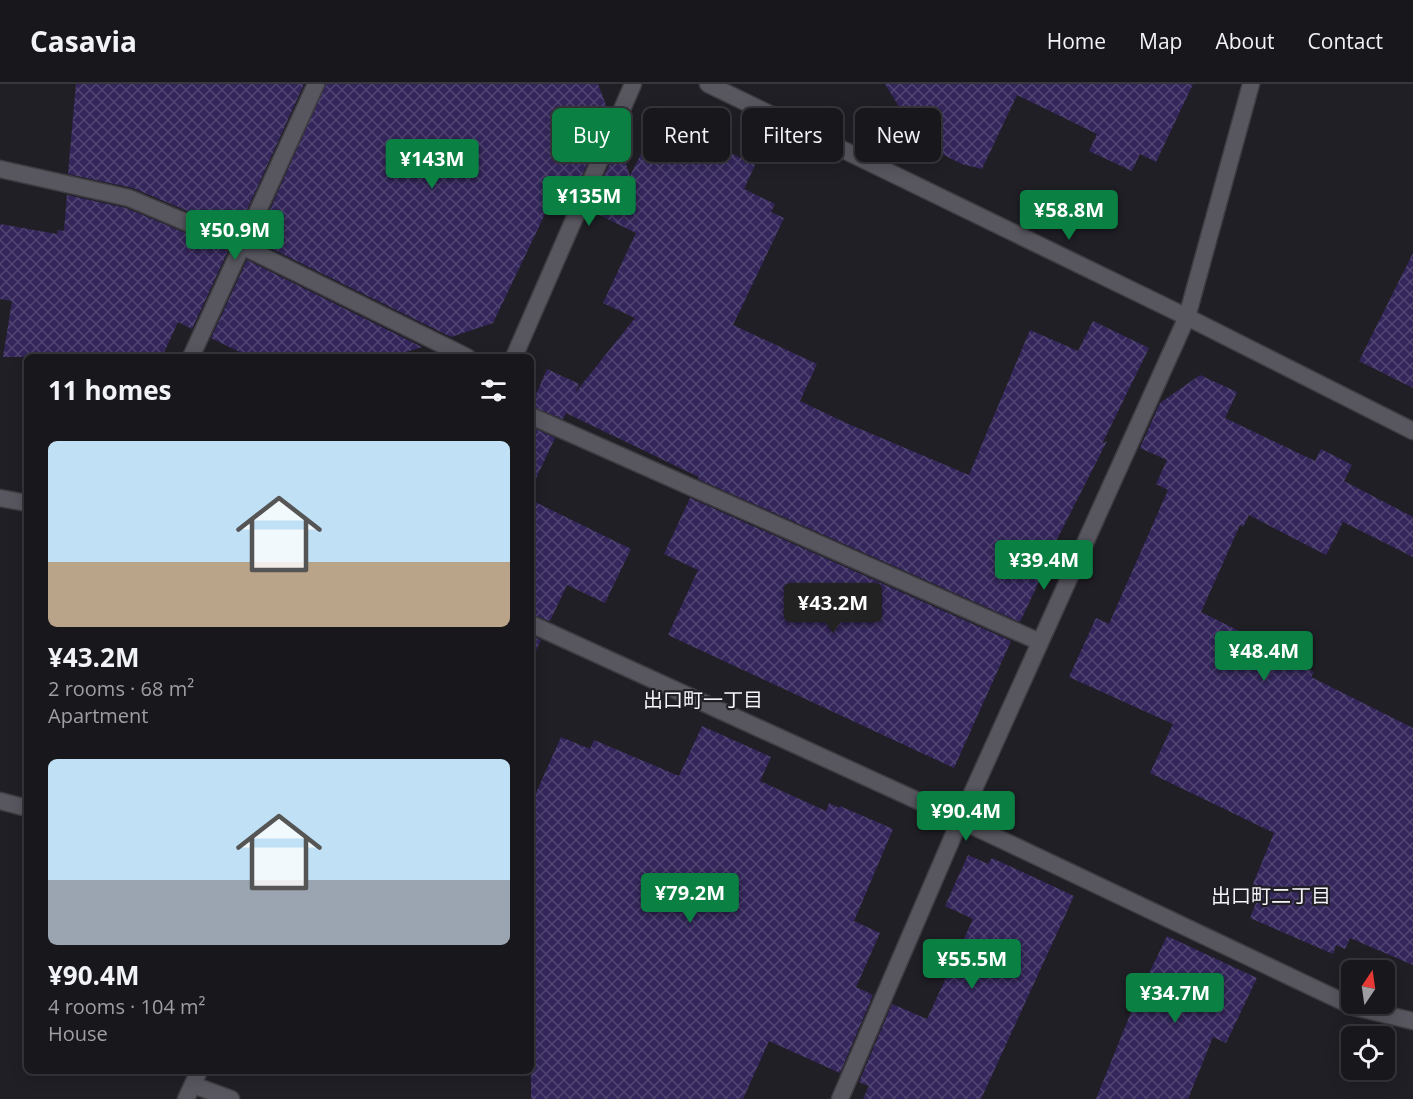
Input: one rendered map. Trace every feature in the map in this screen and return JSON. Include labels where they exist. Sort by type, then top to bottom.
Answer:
[{"type":"street","points":[[192,354],[316,84]]},
{"type":"street","points":[[515,354],[633,84]]},
{"type":"street","points":[[708,84],[1187,317],[1413,431]]},
{"type":"street","points":[[840,1099],[960,820],[1187,317],[1251,84]]},
{"type":"street","points":[[0,169],[129,198],[242,246],[461,354]]},
{"type":"street","points":[[534,417],[1040,642]]},
{"type":"street","points":[[0,498],[24,502]]},
{"type":"street","points":[[534,625],[960,820],[1354,1007],[1413,1021]]},
{"type":"street","points":[[0,801],[24,807]]},
{"type":"street","points":[[193,1085],[231,1099]]},
{"type":"building","points":[[76,84],[304,84],[237,232],[133,188],[68,174]]},
{"type":"building","points":[[326,84],[598,84],[607,108],[552,108],[552,162],[588,162],[571,201],[555,193],[493,323],[451,337],[256,241]]},
{"type":"building","points":[[885,84],[1193,84],[1156,162],[1140,154],[1132,171],[1089,151],[1097,134],[1017,95],[982,169],[962,164],[941,154],[941,108],[900,108]]},
{"type":"building","points":[[643,150],[643,162],[730,162],[730,153],[742,159],[742,162],[755,165],[744,189],[775,204],[771,212],[784,218],[733,325],[817,364],[800,401],[969,475],[1030,330],[1078,351],[1093,321],[1149,348],[1102,444],[1107,441],[1051,551],[1053,552],[1020,622],[698,479],[699,477],[566,413],[563,419],[534,407],[534,399],[547,369],[579,384],[575,393],[635,318],[603,303],[636,233],[589,210],[610,162],[625,162],[630,176]]},
{"type":"building","points":[[67,195],[126,208],[228,251],[192,329],[178,322],[163,354],[24,354],[24,357],[3,357],[12,301],[0,299],[0,224],[57,234],[58,230],[64,231]]},
{"type":"building","points":[[1413,253],[1413,388],[1359,361]]},
{"type":"building","points":[[247,260],[422,347],[400,354],[244,354],[211,338]]},
{"type":"building","points":[[1200,375],[1237,392],[1225,418],[1315,461],[1321,449],[1352,465],[1344,481],[1413,517],[1413,557],[1343,522],[1326,555],[1249,515],[1243,527],[1240,525],[1201,612],[1277,650],[1275,654],[1314,672],[1311,677],[1413,728],[1413,965],[1350,938],[1345,949],[1336,945],[1333,954],[1250,918],[1260,893],[1251,889],[1274,833],[1150,773],[1173,724],[1069,677],[1096,618],[1109,624],[1168,490],[1156,484],[1167,460],[1140,448],[1160,403]]},
{"type":"building","points":[[534,428],[555,438],[534,483]]},
{"type":"building","points":[[690,498],[1011,641],[954,768],[668,635],[698,570],[664,554]]},
{"type":"building","points":[[534,501],[631,549],[605,603],[567,585],[550,621],[534,615]]},
{"type":"building","points":[[534,637],[541,640],[534,655]]},
{"type":"building","points":[[702,726],[771,757],[760,781],[826,811],[829,803],[893,829],[854,921],[880,933],[856,987],[873,995],[840,1073],[769,1041],[743,1099],[531,1099],[531,1074],[534,1074],[534,797],[561,737],[590,749],[594,740],[679,776]]},
{"type":"building","points":[[968,855],[988,864],[992,858],[1074,896],[981,1099],[863,1099],[869,1086],[859,1082],[892,1004],[927,1019],[973,919],[945,906]]},
{"type":"building","points":[[1167,936],[1257,978],[1226,1043],[1213,1037],[1188,1099],[1096,1099],[1134,1005]]},
{"type":"district","name":"出口町一丁目","points":[[703,699]]},
{"type":"district","name":"出口町二丁目","points":[[1271,895]]}]
